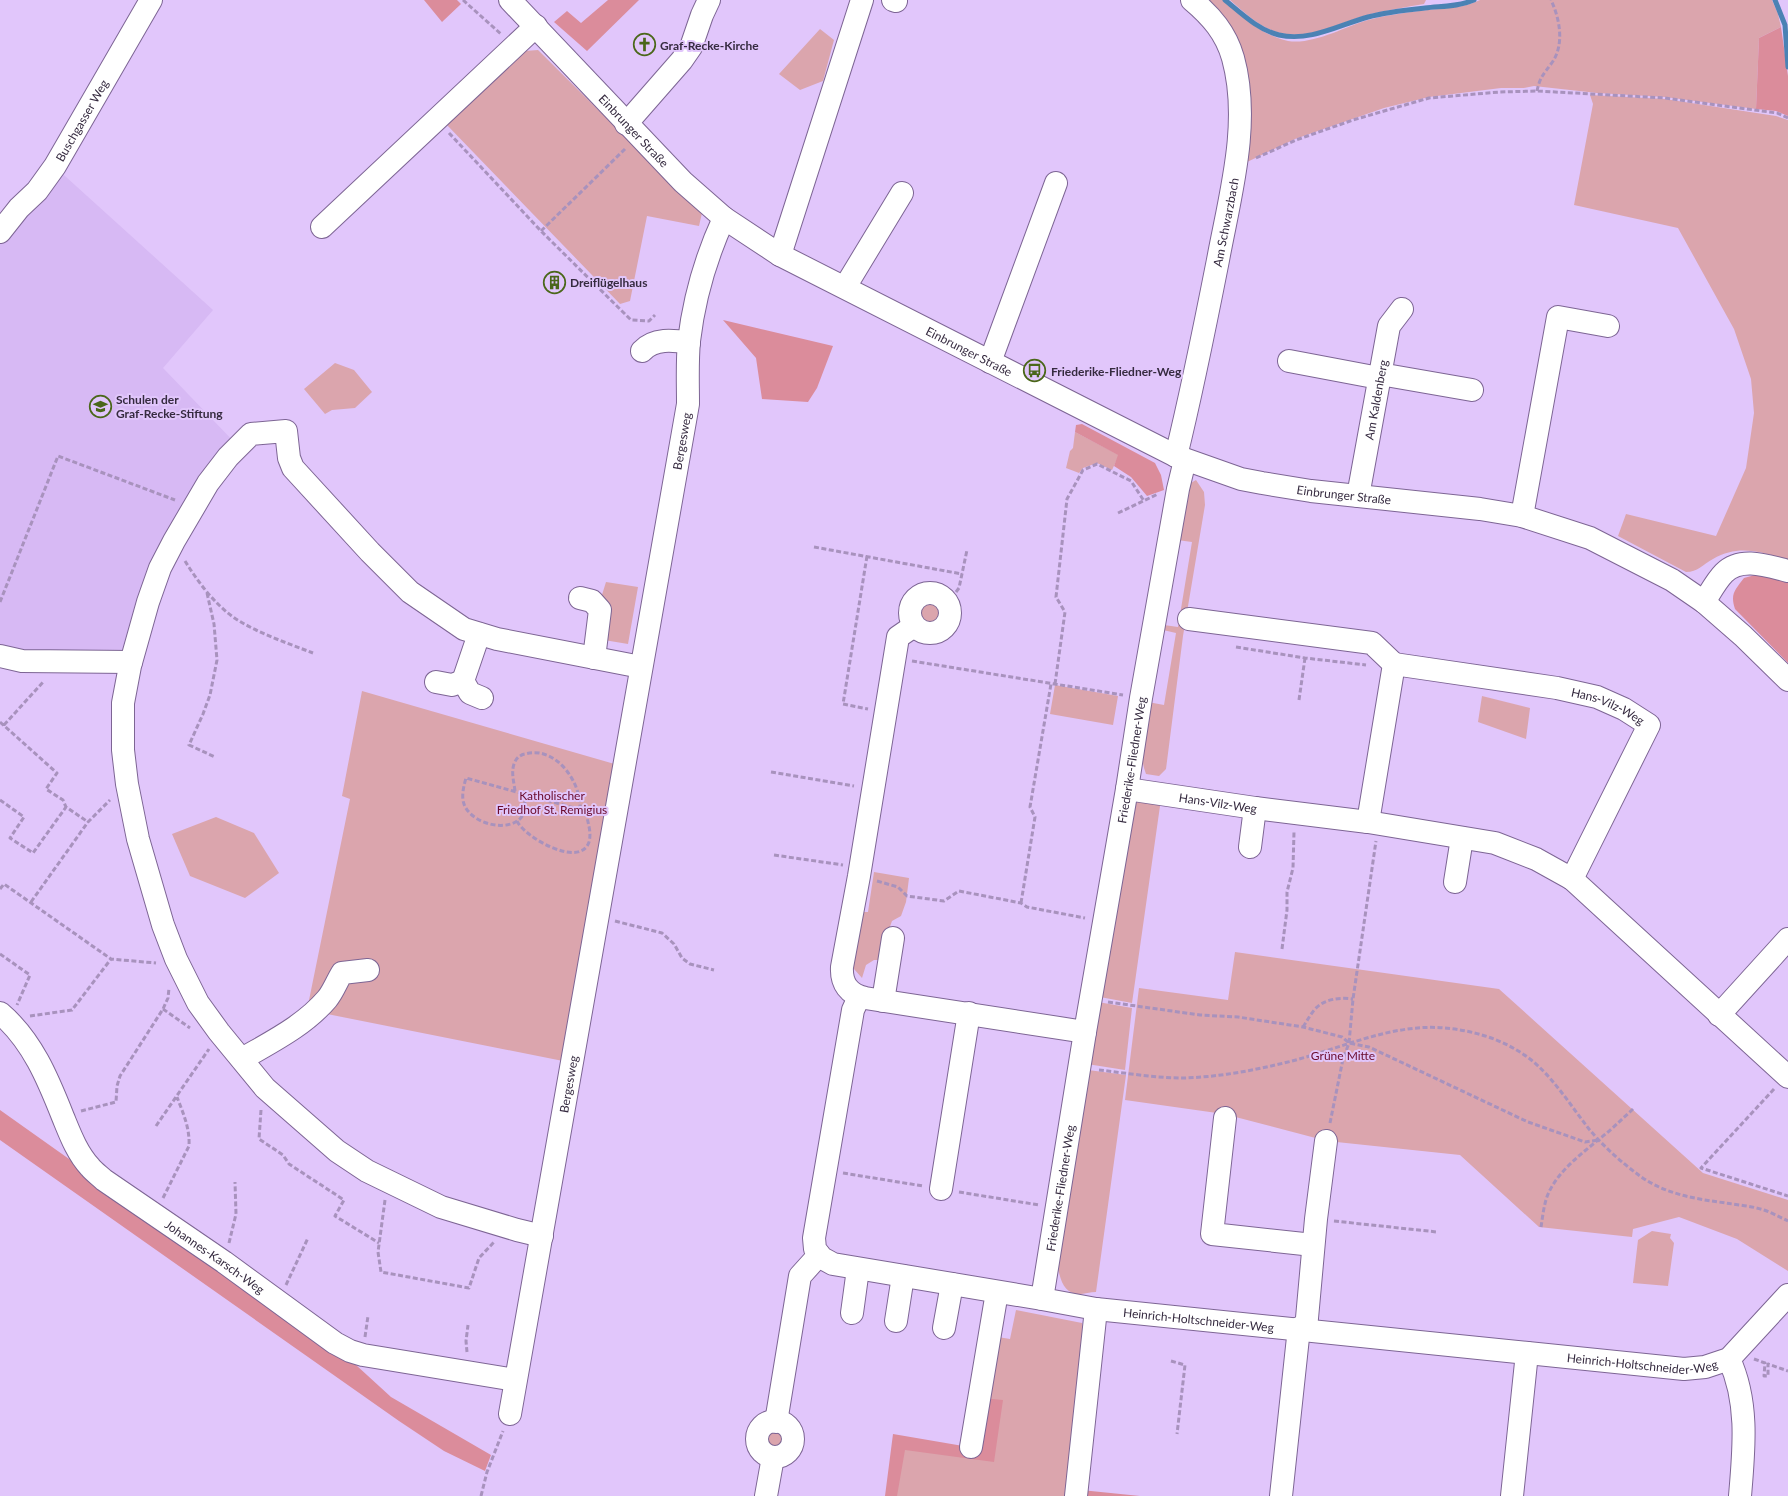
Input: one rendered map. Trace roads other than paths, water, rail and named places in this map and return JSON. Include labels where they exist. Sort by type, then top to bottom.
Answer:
[{"type":"street","name":"Buschgasser Weg","points":[[0,232],[19,208],[37,191],[55,166],[151,0]]},
{"type":"street","name":"Einbrunger Straße","points":[[510,0],[683,182],[724,218],[780,255],[1180,458],[1241,479],[1311,491],[1480,509],[1522,516],[1590,538],[1672,580],[1704,602],[1743,636],[1788,680]]},
{"type":"street","points":[[632,130],[691,47],[709,0]]},
{"type":"street","points":[[780,255],[862,0]]},
{"type":"street","name":"Am Schwarzbach","points":[[1180,458],[1234,177],[1240,122],[1238,85],[1232,56],[1219,27],[1206,11],[1192,0]]},
{"type":"street","points":[[322,227],[536,26]]},
{"type":"street","points":[[990,362],[1056,183]]},
{"type":"street","points":[[845,287],[902,193]]},
{"type":"street","name":"Bergesweg","points":[[510,1414],[688,404],[689,343],[696,298],[714,240],[724,218]]},
{"type":"street","name":"Am Kaldenberg","points":[[1358,496],[1389,326],[1402,309]]},
{"type":"street","points":[[1522,516],[1558,317],[1608,326]]},
{"type":"street","points":[[642,351],[654,343],[669,340],[689,343]]},
{"type":"street","points":[[1289,361],[1472,390]]},
{"type":"street","points":[[542,1236],[441,1207],[368,1171],[337,1151],[265,1088],[198,1003],[176,959],[151,887],[136,831],[123,750],[124,703],[130,662],[160,568],[208,484],[223,464],[251,434],[286,431],[289,458],[293,468],[370,552],[410,592],[464,629],[497,640],[641,667]]},
{"type":"street","name":"Friederike-Fliedner-Weg","points":[[1042,1299],[1085,1032],[1128,789],[1141,698],[1178,489],[1180,458]]},
{"type":"street","points":[[1704,602],[1722,575],[1730,569],[1747,564],[1760,564],[1788,571]]},
{"type":"street","points":[[947,604],[943,599],[931,594],[918,597],[910,614],[914,626],[898,637],[860,872],[841,974],[842,980],[848,989],[859,996],[1085,1032]]},
{"type":"street","points":[[580,598],[592,601],[600,610],[594,658]]},
{"type":"street","points":[[1189,619],[1372,643],[1394,664],[1373,823]]},
{"type":"street","points":[[479,634],[463,681],[470,693],[482,698]]},
{"type":"street","points":[[0,656],[22,661],[130,662]]},
{"type":"street","name":"Hans-Vilz-Weg","points":[[1394,664],[1557,688],[1597,697],[1624,710],[1648,725],[1572,879]]},
{"type":"street","points":[[436,682],[452,685],[463,681]]},
{"type":"street","name":"Hans-Vilz-Weg","points":[[1128,789],[1297,814],[1373,823],[1495,843],[1536,858],[1572,879],[1787,1076]]},
{"type":"street","points":[[1250,847],[1255,808]]},
{"type":"street","points":[[1455,882],[1462,838]]},
{"type":"street","points":[[883,1000],[893,938]]},
{"type":"street","points":[[1719,1015],[1788,939]]},
{"type":"street","points":[[242,1059],[307,1018],[327,999],[342,973],[368,970]]},
{"type":"street","points":[[859,996],[853,1010],[815,1230],[814,1243],[819,1255],[825,1261],[833,1264],[858,1269],[1042,1299]]},
{"type":"street","points":[[941,1189],[969,1013]]},
{"type":"street","name":"Johannes-Karsch-Weg","points":[[8,1016],[34,1053],[74,1142],[89,1166],[104,1180],[224,1262],[335,1343],[350,1351],[363,1355],[515,1380]]},
{"type":"street","points":[[1225,1118],[1212,1234],[1313,1245]]},
{"type":"street","points":[[1281,1496],[1326,1141]]},
{"type":"street","points":[[766,1496],[773,1457],[761,1451],[757,1438],[763,1426],[769,1422],[776,1422],[800,1276],[819,1255]]},
{"type":"street","points":[[852,1313],[858,1269]]},
{"type":"street","points":[[896,1320],[903,1276]]},
{"type":"street","points":[[944,1328],[952,1284]]},
{"type":"street","points":[[971,1446],[997,1292]]},
{"type":"street","name":"Heinrich-Holtschneider-Weg","points":[[1042,1299],[1096,1309],[1684,1369],[1705,1367],[1732,1355],[1788,1295]]},
{"type":"street","points":[[1076,1496],[1096,1309]]},
{"type":"street","points":[[1512,1496],[1528,1353]]},
{"type":"street","points":[[1732,1355],[1742,1396],[1744,1455],[1740,1496]]},
{"type":"waterway","points":[[1225,0],[1250,20],[1271,33],[1291,37],[1324,32],[1382,14],[1456,5],[1474,0]]},
{"type":"waterway","points":[[1775,0],[1785,25],[1788,67]]},
{"type":"place","name":"Graf-Recke-Kirche","points":[[644,45]]},
{"type":"place","name":"Dreiflügelhaus","points":[[554,282]]},
{"type":"place","name":"Friederike-Fliedner-Weg","points":[[1035,371]]},
{"type":"place","name":"Schulen der Graf-Recke-Stiftung","points":[[100,406]]},
{"type":"park label","name":"Katholischer Friedhof St. Remigius","points":[[552,802]]},
{"type":"park label","name":"Grüne Mitte","points":[[1343,1055]]}]
